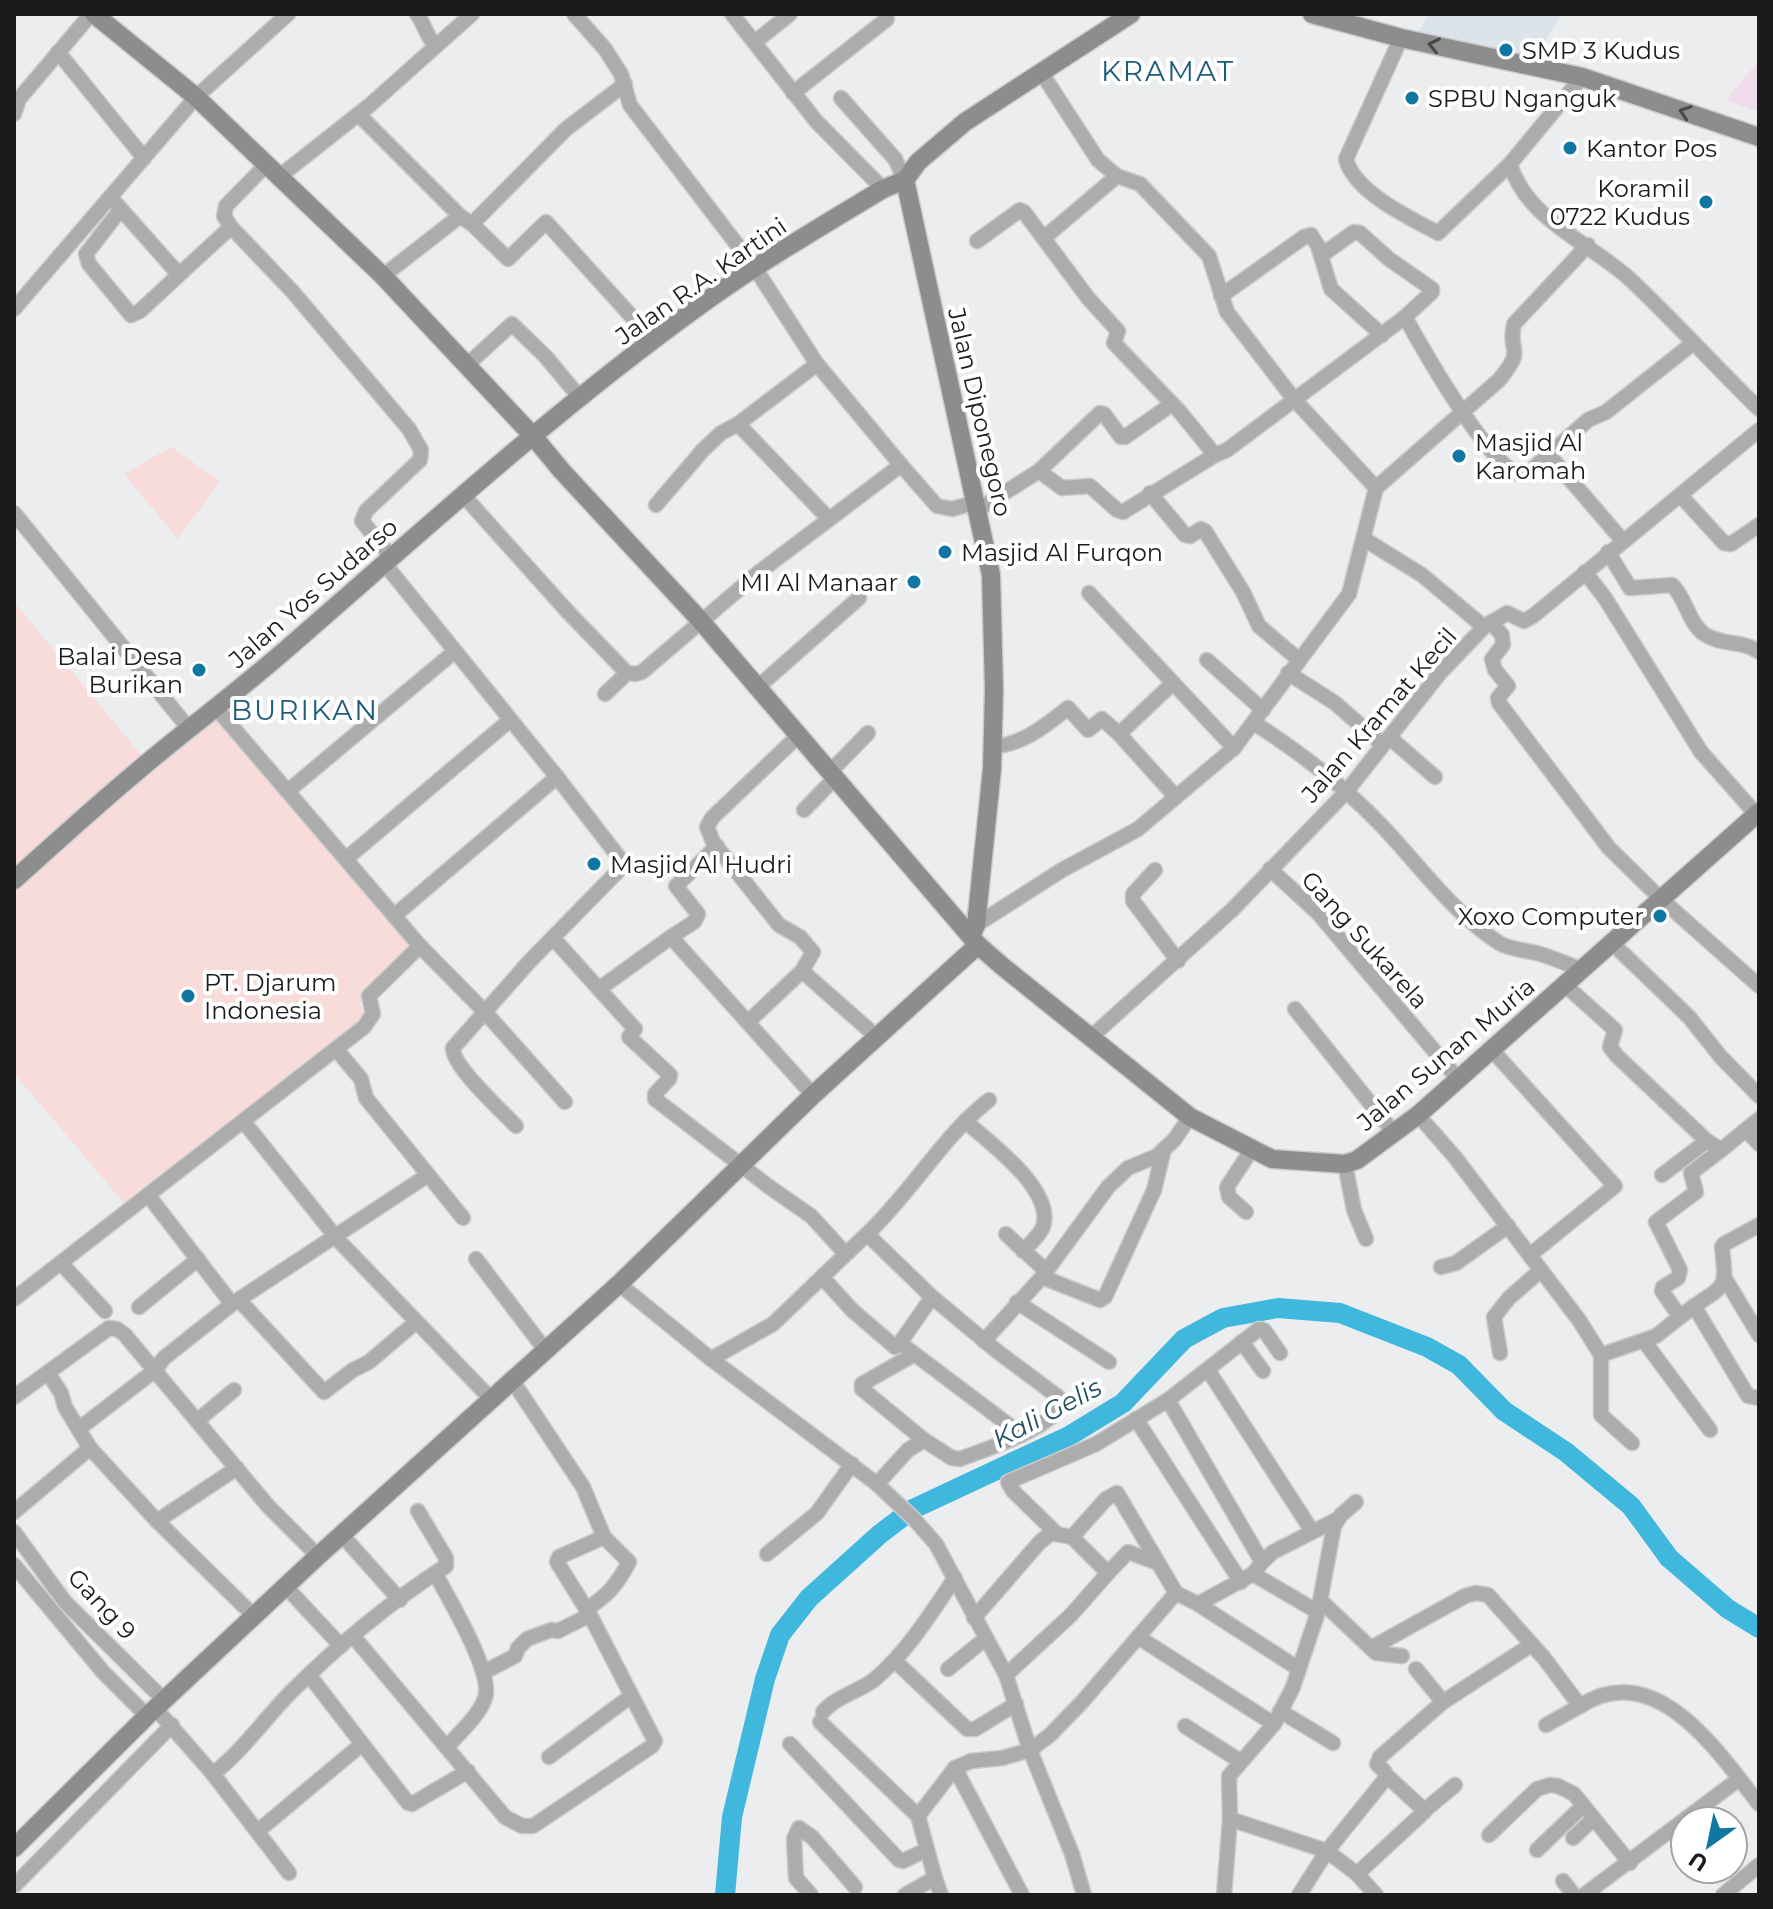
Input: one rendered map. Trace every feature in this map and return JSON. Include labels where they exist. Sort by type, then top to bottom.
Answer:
[{"type":"main road","points":[[93,14],[196,97],[383,276],[700,620],[975,936],[1090,1038],[1190,1117],[1272,1159],[1345,1164]]},
{"type":"main road","points":[[905,180],[918,162],[965,122],[1131,14]]},
{"type":"main road","points":[[1312,14],[1401,38],[1582,77],[1759,137]]},
{"type":"main road","name":"Jalan R.A. Kartini","points":[[533,436],[695,308],[883,189],[905,180]]},
{"type":"main road","name":"Jalan Diponegoro","points":[[905,180],[991,575],[993,746],[975,936]]},
{"type":"main road","name":"Jalan Yos Sudarso","points":[[14,880],[533,436]]},
{"type":"main road","name":"Jalan Sunan Muria","points":[[1345,1164],[1357,1160],[1418,1115],[1758,813]]},
{"type":"main road","points":[[14,1848],[156,1708],[341,1534],[619,1284],[877,1037],[975,936]]},
{"type":"street","points":[[14,114],[19,99],[93,14]]},
{"type":"street","points":[[231,227],[140,311],[131,315],[89,264],[86,254],[144,158],[196,97],[288,14]]},
{"type":"street","points":[[417,14],[424,32],[435,45]]},
{"type":"street","points":[[472,14],[358,114],[273,170],[226,206],[224,216],[409,429],[421,450],[420,460],[366,511],[362,521],[454,652],[621,860],[618,871],[454,1046],[453,1054],[516,1126]]},
{"type":"street","points":[[574,14],[605,49],[625,84],[630,105],[755,268],[817,364],[937,506],[952,509],[978,506],[1039,471],[1100,413],[1121,437],[1125,437],[1172,404]]},
{"type":"street","points":[[732,14],[793,93],[883,189]]},
{"type":"street","points":[[755,42],[790,14]]},
{"type":"street","points":[[793,93],[887,19]]},
{"type":"street","points":[[1401,38],[1346,159],[1349,170],[1368,190],[1438,233],[1510,164],[1582,77]]},
{"type":"street","points":[[58,52],[144,158]]},
{"type":"street","points":[[1041,72],[1098,160],[1117,176],[1140,184],[1209,256],[1227,312],[1293,398],[1376,488]]},
{"type":"street","points":[[383,276],[466,220],[566,129],[625,84]]},
{"type":"street","points":[[841,98],[893,156],[905,180]]},
{"type":"street","points":[[358,114],[508,259],[546,222],[653,340]]},
{"type":"street","points":[[1510,164],[1532,204],[1558,228],[1588,245],[1630,279],[1759,409]]},
{"type":"street","points":[[1045,237],[1117,176]]},
{"type":"street","points":[[116,203],[174,269],[182,272]]},
{"type":"street","points":[[14,309],[116,203]]},
{"type":"street","points":[[977,241],[1020,210],[1045,237],[1088,298],[1118,331],[1114,343],[1215,455]]},
{"type":"street","points":[[1039,471],[1062,488],[1090,486],[1123,512],[1150,493],[1227,450],[1293,398],[1382,335],[1432,292],[1360,233],[1354,232],[1322,255]]},
{"type":"street","points":[[1221,296],[1307,235],[1315,239],[1331,289],[1382,335]]},
{"type":"street","points":[[975,936],[1062,870],[1138,829],[1234,748],[1349,594],[1376,488],[1464,412],[1515,360],[1516,346],[1511,335],[1514,324],[1588,245]]},
{"type":"street","points":[[1405,317],[1492,452],[1520,475],[1529,472],[1588,420],[1606,412],[1692,344]]},
{"type":"street","points":[[467,365],[512,324],[546,357],[580,398]]},
{"type":"street","points":[[656,505],[721,433],[738,424],[817,364]]},
{"type":"street","points":[[738,424],[829,519]]},
{"type":"street","name":"Jalan Kramat Kecil","points":[[1090,1038],[1232,910],[1346,792],[1440,673],[1488,625],[1507,613],[1524,621],[1533,616],[1759,430]]},
{"type":"street","points":[[1549,455],[1623,541]]},
{"type":"street","points":[[463,495],[568,612],[627,673],[636,674],[700,620],[901,465]]},
{"type":"street","points":[[1150,493],[1185,535],[1190,536],[1201,529],[1205,531],[1243,592],[1259,626],[1298,659]]},
{"type":"street","points":[[1680,495],[1724,543],[1731,544],[1759,525]]},
{"type":"street","points":[[14,513],[190,730]]},
{"type":"street","points":[[1364,539],[1422,575],[1502,635],[1503,645],[1492,659],[1495,670],[1508,686],[1498,698],[1499,703],[1609,848],[1759,986]]},
{"type":"street","points":[[1608,552],[1630,588],[1672,585],[1680,593],[1700,631],[1717,642],[1748,645],[1759,652]]},
{"type":"street","points":[[1585,572],[1605,598],[1701,752],[1758,813]]},
{"type":"street","points":[[1089,593],[1234,748]]},
{"type":"street","points":[[759,686],[859,598]]},
{"type":"street","points":[[288,791],[454,652]]},
{"type":"street","points":[[1207,660],[1258,717],[1382,826],[1432,884],[1477,926],[1502,945],[1580,969]]},
{"type":"street","points":[[605,694],[627,673]]},
{"type":"street","points":[[1288,673],[1335,703],[1435,777]]},
{"type":"street","points":[[1119,734],[1173,683]]},
{"type":"street","points":[[993,746],[1006,746],[1040,729],[1068,708],[1088,730],[1102,719],[1175,796]]},
{"type":"street","points":[[217,709],[420,946],[485,1012],[565,1102]]},
{"type":"street","points":[[347,858],[510,720]]},
{"type":"street","points":[[804,810],[868,733]]},
{"type":"street","points":[[748,1022],[802,971],[812,957],[811,948],[800,937],[779,925],[707,829],[712,818],[799,735]]},
{"type":"street","points":[[394,916],[557,777]]},
{"type":"street","points":[[599,989],[694,922],[698,914],[676,886],[717,846]]},
{"type":"street","name":"Gang Sukarela","points":[[1270,869],[1318,913],[1458,1079]]},
{"type":"street","points":[[1155,870],[1133,894],[1133,901],[1178,961]]},
{"type":"street","points":[[671,937],[813,1095]]},
{"type":"street","points":[[553,938],[635,1029],[629,1037],[670,1075],[655,1094],[655,1099],[811,1216],[845,1253]]},
{"type":"street","points":[[1611,942],[1689,1017],[1720,1056],[1759,1096]]},
{"type":"street","points":[[14,1299],[244,1122],[370,1020],[373,1014],[369,996],[420,946]]},
{"type":"street","points":[[802,971],[877,1037]]},
{"type":"street","points":[[1564,984],[1615,1030],[1610,1047],[1617,1056],[1707,1141],[1721,1150]]},
{"type":"street","points":[[1295,1009],[1394,1133]]},
{"type":"street","points":[[336,1049],[361,1079],[366,1098],[463,1218]]},
{"type":"street","points":[[1491,1049],[1615,1186],[1530,1255]]},
{"type":"street","points":[[711,1359],[773,1324],[867,1234],[965,1121],[989,1100]]},
{"type":"street","points":[[1418,1115],[1579,1320],[1601,1355],[1601,1415],[1632,1443]]},
{"type":"street","points":[[984,1341],[1044,1274],[1108,1187],[1128,1168],[1157,1156],[1174,1140],[1190,1117]]},
{"type":"street","points":[[1680,1317],[1662,1291],[1663,1287],[1678,1278],[1680,1270],[1656,1222],[1696,1192],[1691,1173],[1759,1119]]},
{"type":"street","points":[[965,1121],[1012,1164],[1040,1195],[1044,1223],[1023,1251]]},
{"type":"street","points":[[244,1122],[336,1237],[491,1399]]},
{"type":"street","points":[[1746,1130],[1759,1144]]},
{"type":"street","points":[[1662,1175],[1707,1141]]},
{"type":"street","points":[[1006,1234],[1044,1274],[1100,1300],[1105,1297],[1154,1190],[1164,1149]]},
{"type":"street","points":[[1246,1212],[1229,1197],[1227,1187],[1252,1149]]},
{"type":"street","points":[[1345,1164],[1354,1210],[1366,1239]]},
{"type":"street","points":[[80,1428],[236,1302],[428,1175]]},
{"type":"street","points":[[148,1195],[236,1302],[324,1392],[369,1362],[416,1322]]},
{"type":"street","points":[[1759,1225],[1723,1245],[1726,1280],[1759,1335]]},
{"type":"street","points":[[1441,1267],[1456,1263],[1508,1226]]},
{"type":"street","points":[[867,1234],[932,1297],[1063,1403],[1059,1411],[1022,1435],[960,1459],[952,1458],[924,1440],[862,1389],[862,1384],[869,1379],[913,1355]]},
{"type":"street","points":[[139,1307],[198,1259]]},
{"type":"street","points":[[476,1259],[546,1351]]},
{"type":"street","points":[[61,1263],[105,1311]]},
{"type":"street","points":[[1500,1353],[1494,1317],[1509,1298],[1541,1270]]},
{"type":"street","points":[[822,1277],[893,1347],[900,1343],[932,1297]]},
{"type":"street","points":[[1601,1355],[1656,1336],[1721,1289],[1726,1280]]},
{"type":"street","points":[[619,1284],[711,1359],[877,1484],[936,1544],[1006,1675],[1030,1750],[1072,1854],[1084,1895]]},
{"type":"street","points":[[1017,1302],[1109,1362]]},
{"type":"street","points":[[1694,1306],[1748,1396],[1759,1398]]},
{"type":"street","points":[[14,1397],[109,1328],[117,1329],[268,1506],[318,1556]]},
{"type":"street","points":[[1056,1533],[1013,1491],[1008,1482],[1096,1444],[1168,1400],[1262,1328],[1280,1353]]},
{"type":"street","points":[[1644,1341],[1710,1430]]},
{"type":"street","points":[[1242,1342],[1263,1371]]},
{"type":"street","points":[[900,1343],[1022,1435]]},
{"type":"street","points":[[1208,1370],[1312,1531]]},
{"type":"street","points":[[48,1373],[90,1448],[157,1521],[255,1617]]},
{"type":"street","points":[[484,1672],[515,1656],[526,1640],[549,1630],[558,1631],[588,1612],[613,1588],[629,1562],[604,1537],[583,1487],[512,1380]]},
{"type":"street","points":[[197,1421],[234,1390]]},
{"type":"street","points":[[1168,1400],[1252,1573]]},
{"type":"street","points":[[1136,1419],[1252,1573],[1319,1606],[1379,1654],[1402,1656]]},
{"type":"street","points":[[877,1484],[908,1450],[924,1440]]},
{"type":"street","points":[[14,1512],[90,1448]]},
{"type":"street","points":[[767,1554],[817,1513],[852,1464]]},
{"type":"street","points":[[157,1521],[237,1468]]},
{"type":"street","points":[[1072,1537],[1106,1499],[1117,1493],[1176,1593],[1299,1669]]},
{"type":"street","points":[[1198,1604],[1252,1573],[1273,1552],[1338,1519],[1356,1502]]},
{"type":"street","points":[[213,1774],[341,1646],[446,1566],[446,1558],[418,1511]]},
{"type":"street","points":[[1224,1895],[1230,1819],[1229,1776],[1277,1717],[1299,1669],[1319,1606],[1338,1519]]},
{"type":"street","name":"Gang 9","points":[[14,1532],[65,1602],[156,1708]]},
{"type":"street","points":[[974,1618],[1051,1533],[1072,1537],[1108,1573]]},
{"type":"street","points":[[341,1534],[400,1600]]},
{"type":"street","points":[[353,1636],[505,1817],[522,1826],[533,1826],[652,1746],[654,1737],[557,1559],[604,1537]]},
{"type":"street","points":[[1006,1675],[1071,1615],[1128,1552],[1158,1563]]},
{"type":"street","points":[[14,1565],[103,1672],[156,1708],[172,1725],[289,1873]]},
{"type":"street","points":[[435,1573],[484,1672],[488,1689],[484,1702],[447,1747]]},
{"type":"street","points":[[941,1895],[918,1816],[821,1717],[828,1705],[872,1682],[895,1661],[955,1578]]},
{"type":"street","points":[[286,1587],[341,1646]]},
{"type":"street","points":[[918,1816],[955,1768],[971,1761],[1002,1758],[1030,1750],[1050,1735],[1176,1593]]},
{"type":"street","points":[[1371,1648],[1465,1596],[1476,1593],[1488,1595],[1544,1658],[1580,1706]]},
{"type":"street","points":[[1138,1637],[1277,1717],[1333,1743]]},
{"type":"street","points":[[948,1669],[985,1639]]},
{"type":"street","points":[[1425,1810],[1386,1775],[1377,1764],[1380,1757],[1443,1702],[1531,1645]]},
{"type":"street","points":[[895,1661],[967,1729],[975,1729],[1016,1704]]},
{"type":"street","points":[[1416,1669],[1443,1702]]},
{"type":"street","points":[[309,1675],[410,1804],[468,1771]]},
{"type":"street","points":[[1546,1725],[1606,1692],[1632,1691],[1688,1720],[1712,1742],[1759,1804]]},
{"type":"street","points":[[549,1757],[631,1696]]},
{"type":"street","points":[[14,1886],[172,1725]]},
{"type":"street","points":[[1185,1726],[1240,1761]]},
{"type":"street","points":[[258,1831],[362,1744]]},
{"type":"street","points":[[790,1744],[899,1860],[926,1850]]},
{"type":"street","points":[[955,1768],[1022,1895]]},
{"type":"street","points":[[1299,1895],[1327,1851],[1386,1775]]},
{"type":"street","points":[[1584,1895],[1739,1779]]},
{"type":"street","points":[[1357,1874],[1455,1785]]},
{"type":"street","points":[[1489,1835],[1543,1786],[1550,1785],[1574,1794],[1630,1863]]},
{"type":"street","points":[[1537,1850],[1583,1806]]},
{"type":"street","points":[[1230,1819],[1327,1851],[1357,1874],[1376,1895]]},
{"type":"street","points":[[1573,1838],[1593,1819]]},
{"type":"street","points":[[811,1895],[796,1878],[794,1839],[799,1828],[812,1837],[856,1892]]},
{"type":"street","points":[[1723,1895],[1759,1865]]},
{"type":"street","points":[[905,1895],[935,1878]]},
{"type":"street","points":[[1563,1881],[1574,1895]]},
{"type":"shaded area","name":"SMP 3 Kudus","points":[[1428,14],[1562,14],[1529,67],[1418,33]]},
{"type":"shaded area","points":[[1759,60],[1759,112],[1726,100]]},
{"type":"shaded area","points":[[171,447],[220,481],[178,539],[124,474]]},
{"type":"shaded area","name":"PT. Djarum Indonesia","points":[[14,602],[153,769],[218,717],[415,951],[359,1003],[367,1019],[128,1208],[14,1073]]},
{"type":"waterway","name":"Kali Gelis","points":[[725,1895],[732,1817],[765,1679],[780,1635],[809,1598],[880,1534],[913,1509],[1069,1436],[1123,1403],[1184,1339],[1223,1318],[1278,1308],[1340,1313],[1427,1347],[1459,1365],[1504,1411],[1566,1452],[1631,1506],[1669,1558],[1728,1609],[1759,1628]]},
{"type":"place","name":"SMP 3 Kudus","points":[[1506,50]]},
{"type":"place","name":"SPBU Nganguk","points":[[1412,98]]},
{"type":"place","name":"Kantor Pos","points":[[1570,148]]},
{"type":"place","name":"Koramil 0722 Kudus","points":[[1706,202]]},
{"type":"place","name":"Masjid Al Karomah","points":[[1459,456]]},
{"type":"place","name":"Masjid Al Furqon","points":[[945,552]]},
{"type":"place","name":"MI Al Manaar","points":[[914,582]]},
{"type":"place","name":"Balai Desa Burikan","points":[[199,670]]},
{"type":"place","name":"Masjid Al Hudri","points":[[594,864]]},
{"type":"place","name":"Xoxo Computer","points":[[1660,916]]},
{"type":"place","name":"PT. Djarum Indonesia","points":[[188,996]]},
{"type":"district","name":"KRAMAT","points":[[1168,71]]},
{"type":"district","name":"BURIKAN","points":[[305,710]]}]
